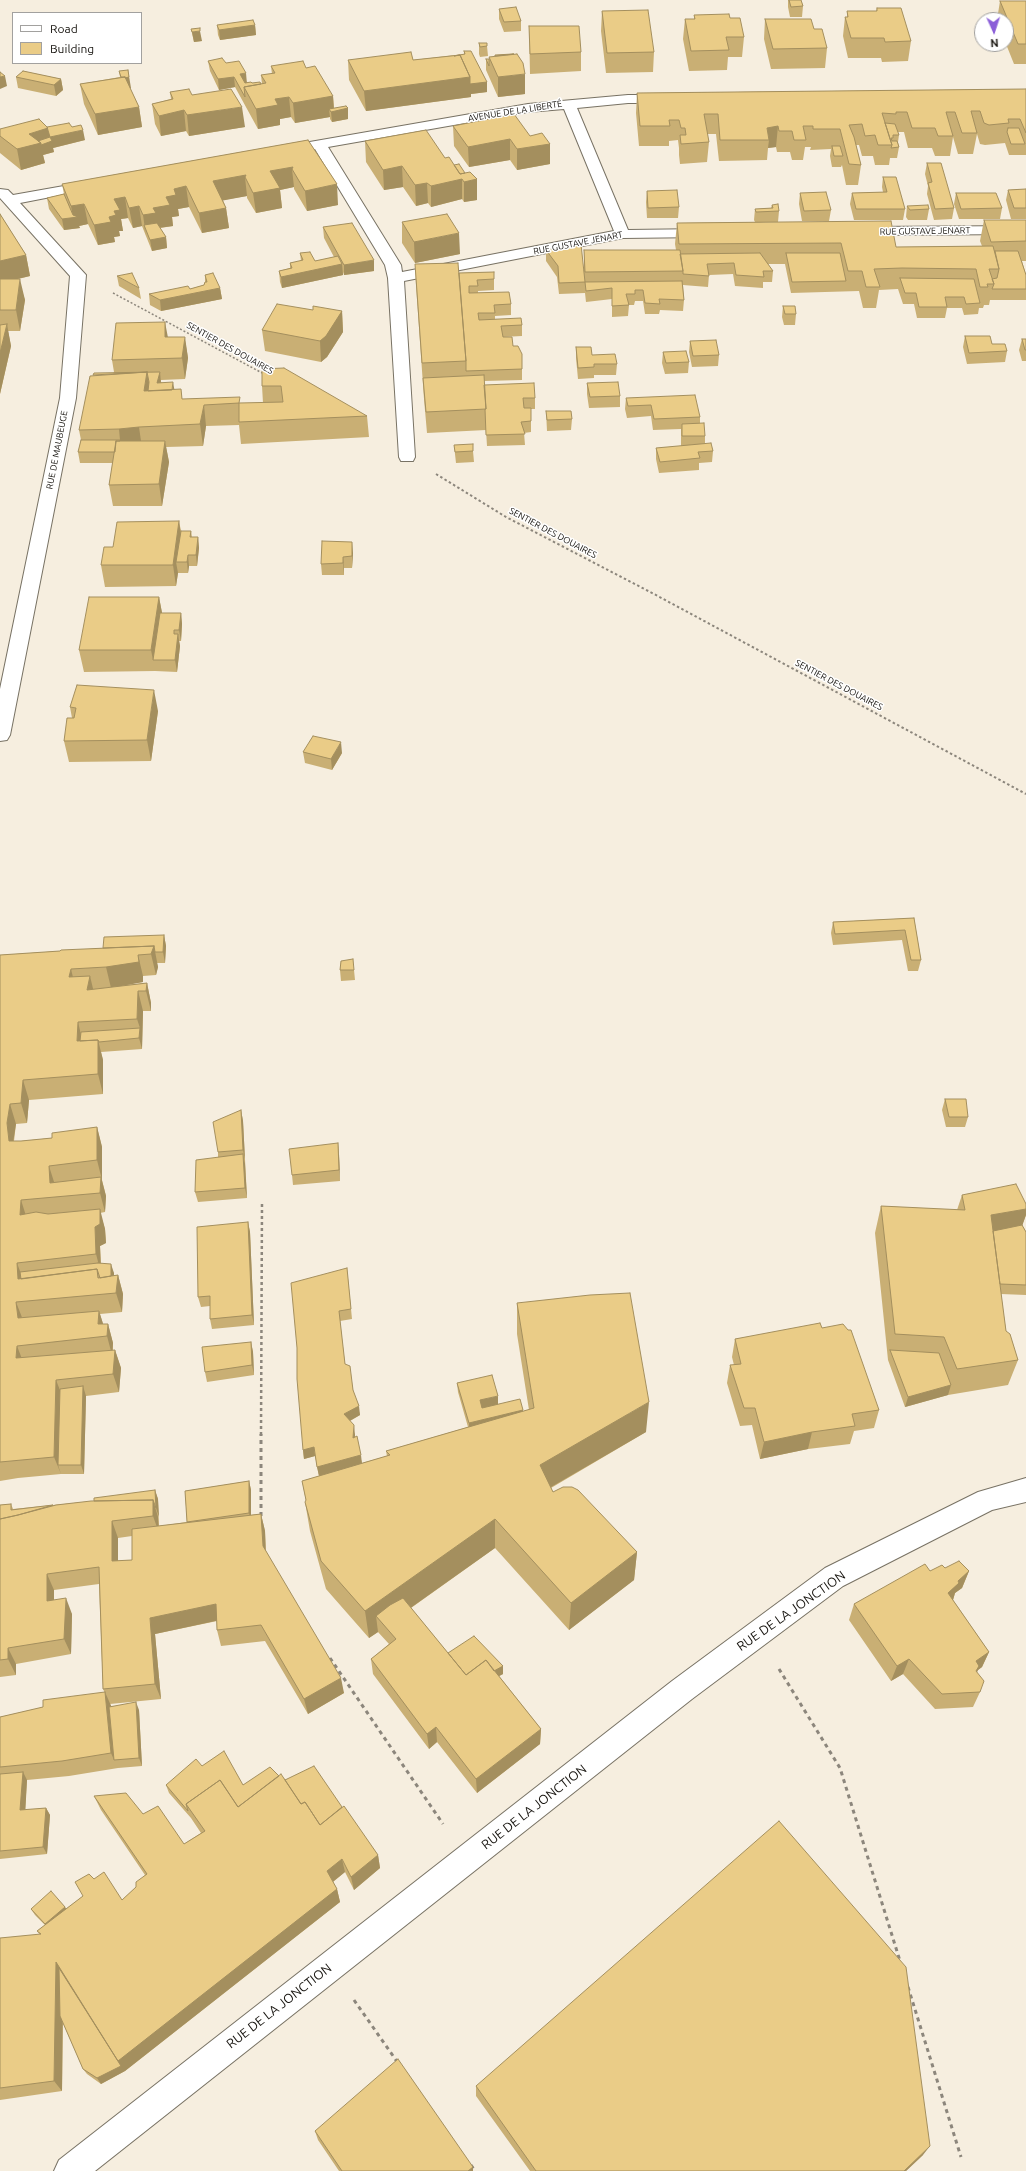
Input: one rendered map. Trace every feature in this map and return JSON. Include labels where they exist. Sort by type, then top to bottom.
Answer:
[{"type":"street","name":"AVENUE DE LA LIBERTÉ","points":[[265,154],[528,108],[568,103],[628,99],[684,99]]},
{"type":"street","points":[[568,103],[623,234]]},
{"type":"street","points":[[319,144],[393,265],[396,278],[407,457]]},
{"type":"street","points":[[5,195],[103,183]]},
{"type":"street","points":[[5,195],[78,275]]},
{"type":"street","name":"RUE GUSTAVE JENART","points":[[852,232],[1026,230]]},
{"type":"street","name":"RUE GUSTAVE JENART","points":[[396,278],[623,234],[718,233]]},
{"type":"street","name":"RUE DE MAUBEUGE","points":[[0,735],[68,398],[78,275]]},
{"type":"street","name":"RUE DE LA JONCTION","points":[[70,2171],[676,1694],[834,1577],[988,1500],[1026,1490]]},
{"type":"path","name":"SENTIER DES DOUAIRES","points":[[78,275],[267,376]]},
{"type":"path","name":"SENTIER DES DOUAIRES","points":[[407,457],[506,517],[654,594],[1026,794]]},
{"type":"path","points":[[261,1518],[262,1202]]},
{"type":"path","points":[[758,1634],[840,1768],[901,1966]]},
{"type":"path","points":[[328,1656],[467,1859]]},
{"type":"path","points":[[329,1966],[402,2069]]},
{"type":"path","points":[[906,1981],[961,2157]]},
{"type":"path","points":[[466,2158],[475,2171]]},
{"type":"building","points":[[789,0],[801,0],[803,6],[791,7]]},
{"type":"building","points":[[1000,1],[1026,1],[1026,44],[1018,44],[1014,34],[1014,12],[1005,12]]},
{"type":"building","points":[[516,7],[521,21],[504,22],[499,9]]},
{"type":"building","points":[[877,8],[901,8],[911,41],[885,42],[884,38],[851,38],[845,17],[848,17],[847,11],[877,11]]},
{"type":"building","points":[[648,10],[654,52],[607,53],[602,11]]},
{"type":"building","points":[[729,14],[730,18],[740,18],[744,37],[726,37],[729,50],[691,51],[685,19],[695,19],[694,15]]},
{"type":"building","points":[[765,19],[811,19],[814,29],[822,29],[827,48],[773,49]]},
{"type":"building","points":[[253,20],[255,25],[219,30],[217,25]]},
{"type":"building","points":[[529,26],[579,26],[581,52],[530,54]]},
{"type":"building","points":[[200,28],[200,31],[192,32],[191,29]]},
{"type":"building","points":[[479,43],[487,43],[487,46],[480,47]]},
{"type":"building","points":[[464,51],[471,51],[487,82],[470,84],[470,77],[460,55],[454,56],[465,54]]},
{"type":"building","points":[[411,52],[413,60],[460,55],[470,77],[364,91],[348,60]]},
{"type":"building","points":[[517,54],[523,63],[525,74],[498,77],[489,57]]},
{"type":"building","points":[[222,58],[226,63],[239,61],[246,73],[240,74],[245,83],[260,82],[261,84],[244,87],[245,97],[234,77],[218,79],[208,61]]},
{"type":"building","points":[[486,59],[489,59],[489,66]]},
{"type":"building","points":[[303,61],[306,68],[315,66],[333,96],[293,103],[289,97],[275,99],[278,105],[256,109],[244,87],[266,83],[261,75],[275,73],[271,66]]},
{"type":"building","points":[[128,70],[129,77],[121,77],[119,71]]},
{"type":"building","points":[[23,71],[61,79],[54,85],[16,77]]},
{"type":"building","points":[[0,72],[5,76],[0,77]]},
{"type":"building","points":[[125,77],[139,107],[95,114],[80,84]]},
{"type":"building","points":[[189,89],[192,95],[231,89],[242,107],[187,115],[184,110],[159,116],[152,104],[173,99],[170,92]]},
{"type":"building","points":[[1026,89],[1026,133],[1020,119],[1008,119],[1009,123],[989,125],[984,123],[980,111],[971,111],[977,133],[962,133],[955,112],[946,112],[953,136],[938,136],[935,128],[912,128],[907,112],[896,112],[896,114],[882,113],[892,145],[878,145],[875,135],[865,136],[862,124],[849,125],[854,137],[861,165],[849,164],[840,129],[813,129],[813,126],[803,126],[806,140],[794,140],[792,131],[779,131],[778,126],[767,128],[769,140],[720,140],[718,114],[704,114],[709,142],[681,144],[680,135],[686,135],[685,128],[681,128],[679,120],[669,120],[670,126],[640,126],[637,93]]},
{"type":"building","points":[[346,106],[348,108],[331,112],[329,109]]},
{"type":"building","points":[[514,114],[530,136],[542,133],[550,144],[517,149],[510,139],[468,147],[453,126]]},
{"type":"building","points":[[39,119],[48,128],[29,134],[41,143],[17,149],[0,136],[0,129]]},
{"type":"building","points":[[69,123],[72,127],[81,125],[83,130],[50,137],[47,127]]},
{"type":"building","points":[[885,123],[895,124],[899,135],[893,135],[893,138],[891,138],[892,141],[897,141],[899,147],[891,148],[892,145]]},
{"type":"building","points":[[1008,128],[1019,128],[1025,144],[1011,144],[1007,132]]},
{"type":"building","points":[[426,130],[445,158],[449,157],[460,174],[470,172],[477,179],[464,182],[462,179],[431,186],[427,183],[415,185],[402,166],[383,170],[365,141]]},
{"type":"building","points":[[50,137],[52,141],[41,145],[38,141]]},
{"type":"building","points":[[308,140],[337,184],[305,191],[292,169],[293,167],[270,171],[280,188],[253,193],[245,177],[246,175],[213,181],[226,208],[199,213],[186,186],[174,189],[176,195],[166,197],[170,205],[153,208],[156,213],[143,215],[139,206],[129,208],[125,197],[114,199],[120,210],[114,211],[116,215],[109,217],[111,222],[94,225],[84,204],[71,206],[62,184]]},
{"type":"building","points":[[832,146],[840,146],[843,156],[834,156]]},
{"type":"building","points":[[927,163],[941,163],[954,208],[935,209],[928,183],[932,182]]},
{"type":"building","points":[[459,164],[465,173],[460,174],[454,165]]},
{"type":"building","points":[[883,177],[896,177],[905,209],[856,209],[852,193],[887,192]]},
{"type":"building","points":[[1026,189],[1026,208],[1014,208],[1008,190]]},
{"type":"building","points":[[677,190],[679,207],[648,208],[647,191]]},
{"type":"building","points":[[826,192],[831,210],[804,211],[800,193]]},
{"type":"building","points":[[956,193],[996,193],[1002,208],[961,209]]},
{"type":"building","points":[[64,194],[73,215],[78,217],[62,219],[47,198]]},
{"type":"building","points":[[778,204],[779,211],[756,212],[755,209],[773,208],[772,205]]},
{"type":"building","points":[[928,205],[929,209],[910,210],[907,206]]},
{"type":"building","points":[[0,214],[26,255],[0,261]]},
{"type":"building","points":[[447,214],[459,233],[414,242],[402,222]]},
{"type":"building","points":[[984,220],[1026,220],[1026,241],[991,242]]},
{"type":"building","points":[[891,221],[896,247],[993,246],[999,269],[989,269],[994,284],[987,284],[988,287],[980,287],[976,269],[902,268],[874,269],[880,287],[866,287],[862,271],[848,271],[841,243],[679,244],[677,223]]},
{"type":"building","points":[[157,223],[166,237],[150,240],[144,225]]},
{"type":"building","points":[[352,223],[374,260],[344,265],[323,227]]},
{"type":"building","points":[[581,244],[585,282],[559,283],[558,266],[546,250]]},
{"type":"building","points":[[584,250],[680,250],[683,271],[585,272]]},
{"type":"building","points":[[995,251],[1018,251],[1026,275],[1026,289],[992,289],[994,284],[992,279],[997,278],[999,269]]},
{"type":"building","points":[[310,252],[315,261],[338,256],[342,264],[281,277],[279,271],[292,268],[290,263],[303,260],[300,253]]},
{"type":"building","points":[[760,253],[773,271],[763,271],[764,277],[736,275],[734,263],[707,264],[709,276],[683,274],[680,254]]},
{"type":"building","points":[[786,253],[840,253],[846,281],[792,282]]},
{"type":"building","points":[[458,263],[466,361],[422,363],[415,264]]},
{"type":"building","points":[[494,272],[494,279],[477,280],[478,286],[469,286],[469,293],[509,292],[511,304],[494,305],[495,313],[478,313],[479,320],[521,318],[522,325],[501,326],[503,337],[512,337],[513,346],[518,346],[522,354],[522,369],[466,371],[459,273]]},
{"type":"building","points":[[132,273],[139,288],[117,276]]},
{"type":"building","points":[[213,273],[220,288],[160,300],[149,294],[188,286],[190,289],[204,285],[205,282],[207,282],[205,275]]},
{"type":"building","points":[[900,278],[974,279],[980,303],[966,304],[964,297],[945,297],[947,307],[919,307],[916,293],[905,293]]},
{"type":"building","points":[[0,279],[20,279],[16,310],[0,310]]},
{"type":"building","points":[[682,281],[684,300],[659,299],[660,304],[645,303],[643,290],[635,290],[635,294],[626,294],[629,305],[612,306],[612,288],[586,291],[585,282]]},
{"type":"building","points":[[277,304],[313,310],[313,306],[342,311],[326,336],[320,341],[262,330]]},
{"type":"building","points":[[783,306],[795,306],[796,314],[785,314]]},
{"type":"building","points":[[165,322],[165,337],[185,337],[182,358],[112,360],[116,323]]},
{"type":"building","points":[[7,324],[0,353],[0,325]]},
{"type":"building","points":[[965,336],[990,336],[992,344],[1005,344],[1007,351],[969,353]]},
{"type":"building","points":[[1022,339],[1026,339],[1026,350],[1025,350]]},
{"type":"building","points":[[716,340],[719,355],[693,356],[690,341]]},
{"type":"building","points":[[576,347],[591,347],[592,355],[615,354],[617,364],[594,364],[594,367],[578,368]]},
{"type":"building","points":[[686,351],[689,362],[666,363],[663,352]]},
{"type":"building","points":[[284,368],[367,416],[239,422],[239,403],[283,402],[281,386],[262,386],[262,369]]},
{"type":"building","points":[[142,372],[93,375],[94,373]]},
{"type":"building","points":[[147,372],[144,391],[181,389],[182,399],[240,397],[239,403],[204,405],[200,424],[79,430],[90,376]]},
{"type":"building","points":[[147,372],[160,372],[157,383],[173,382],[172,390],[148,391],[149,382]]},
{"type":"building","points":[[484,375],[486,409],[426,412],[423,378]]},
{"type":"building","points":[[618,382],[620,396],[590,397],[587,383]]},
{"type":"building","points":[[534,383],[535,398],[523,398],[524,408],[531,408],[531,421],[521,422],[525,434],[486,435],[484,385]]},
{"type":"building","points":[[695,395],[700,417],[654,419],[651,405],[628,406],[626,398]]},
{"type":"building","points":[[546,411],[571,411],[572,419],[547,420]]},
{"type":"building","points":[[704,423],[705,436],[682,436],[682,424]]},
{"type":"building","points":[[81,440],[120,441],[116,441],[115,452],[78,452]]},
{"type":"building","points":[[116,441],[165,441],[159,484],[109,485]]},
{"type":"building","points":[[711,443],[713,451],[698,452],[700,458],[660,462],[656,448]]},
{"type":"building","points":[[473,444],[473,451],[455,452],[454,445]]},
{"type":"building","points":[[179,521],[173,565],[101,565],[104,547],[113,547],[117,522]]},
{"type":"building","points":[[181,531],[191,531],[190,537],[198,537],[196,555],[188,555],[187,562],[176,562]]},
{"type":"building","points":[[322,541],[352,542],[352,556],[343,557],[343,563],[321,564]]},
{"type":"building","points":[[89,597],[159,597],[151,650],[79,650]]},
{"type":"building","points":[[160,613],[181,613],[179,630],[174,630],[174,634],[178,634],[175,660],[153,660]]},
{"type":"building","points":[[77,685],[154,690],[147,740],[64,741],[67,718],[74,718],[76,708],[70,707]]},
{"type":"building","points":[[313,736],[341,742],[331,759],[303,752]]},
{"type":"building","points":[[914,918],[921,960],[911,960],[905,930],[835,934],[833,922]]},
{"type":"building","points":[[164,935],[163,952],[155,952],[154,946],[103,948],[104,937]]},
{"type":"building","points":[[154,946],[151,954],[138,955],[139,962],[106,967],[71,969],[69,977],[90,976],[87,990],[147,983],[146,991],[138,991],[137,1019],[78,1022],[77,1041],[98,1040],[98,1074],[23,1080],[21,1103],[10,1104],[7,1123],[9,1141],[52,1138],[52,1133],[97,1127],[97,1160],[49,1166],[50,1183],[101,1177],[100,1193],[21,1200],[20,1215],[36,1212],[48,1214],[100,1209],[100,1224],[95,1227],[96,1254],[17,1263],[18,1279],[97,1269],[98,1278],[118,1275],[116,1293],[16,1302],[18,1318],[99,1311],[98,1324],[108,1324],[107,1336],[17,1346],[16,1358],[115,1350],[113,1374],[56,1380],[54,1457],[0,1462],[0,955],[61,950]]},
{"type":"building","points":[[353,959],[354,970],[340,970],[341,961]]},
{"type":"building","points":[[140,1028],[139,1038],[99,1042],[98,1040],[80,1041],[81,1032]]},
{"type":"building","points":[[945,1099],[966,1099],[968,1117],[949,1117]]},
{"type":"building","points":[[241,1110],[243,1150],[218,1152],[213,1122]]},
{"type":"building","points":[[338,1143],[339,1170],[292,1175],[289,1149]]},
{"type":"building","points":[[243,1154],[245,1188],[195,1192],[196,1160]]},
{"type":"building","points":[[1016,1184],[1026,1204],[1026,1209],[991,1215],[1006,1331],[1010,1334],[1018,1360],[957,1369],[944,1337],[895,1334],[881,1206],[965,1210],[962,1195]]},
{"type":"building","points":[[248,1222],[252,1315],[210,1319],[210,1296],[198,1297],[197,1227]]},
{"type":"building","points":[[1022,1225],[1026,1232],[1026,1285],[1000,1284],[993,1231]]},
{"type":"building","points":[[98,1263],[111,1264],[111,1276],[100,1278],[97,1269],[21,1279],[20,1272]]},
{"type":"building","points":[[347,1268],[351,1309],[339,1311],[345,1364],[350,1366],[353,1390],[359,1406],[344,1414],[354,1425],[353,1438],[357,1436],[361,1455],[317,1467],[314,1447],[303,1450],[297,1379],[297,1348],[291,1283]]},
{"type":"building","points":[[630,1293],[649,1402],[540,1465],[553,1492],[563,1487],[572,1487],[578,1490],[637,1552],[571,1603],[495,1519],[365,1611],[321,1561],[305,1502],[306,1500],[302,1481],[390,1455],[386,1451],[534,1408],[517,1303],[590,1295]]},
{"type":"building","points":[[820,1323],[822,1328],[843,1324],[848,1330],[851,1330],[879,1410],[852,1414],[855,1426],[812,1432],[764,1442],[755,1408],[744,1408],[730,1365],[741,1364],[735,1339]]},
{"type":"building","points":[[251,1342],[252,1365],[205,1372],[202,1347]]},
{"type":"building","points":[[890,1350],[939,1353],[951,1385],[908,1397]]},
{"type":"building","points":[[492,1375],[498,1396],[480,1400],[482,1408],[520,1399],[523,1410],[469,1423],[457,1383]]},
{"type":"building","points":[[83,1386],[81,1465],[58,1465],[60,1389]]},
{"type":"building","points":[[249,1481],[249,1513],[187,1522],[185,1491]]},
{"type":"building","points":[[155,1490],[156,1508],[153,1500],[94,1501],[94,1498]]},
{"type":"building","points":[[153,1500],[153,1516],[112,1521],[112,1561],[132,1560],[132,1529],[261,1514],[263,1546],[341,1678],[304,1699],[261,1625],[217,1630],[216,1604],[150,1618],[155,1684],[103,1689],[99,1567],[47,1574],[47,1601],[66,1598],[64,1639],[8,1648],[8,1659],[0,1660],[0,1519],[56,1505],[91,1501]]},
{"type":"building","points":[[11,1504],[11,1510],[53,1505],[0,1519],[0,1505]]},
{"type":"building","points":[[959,1561],[969,1571],[948,1593],[989,1652],[976,1661],[979,1666],[976,1671],[984,1681],[980,1692],[942,1694],[909,1659],[897,1666],[854,1604],[925,1564],[930,1571],[942,1565],[945,1568]]},
{"type":"building","points":[[403,1598],[466,1675],[486,1660],[541,1729],[476,1779],[436,1727],[427,1734],[371,1659],[396,1639],[376,1616],[390,1605]]},
{"type":"building","points":[[474,1636],[503,1666],[494,1671],[486,1660],[466,1675],[448,1653]]},
{"type":"building","points":[[105,1692],[111,1753],[62,1761],[0,1767],[0,1717],[43,1707],[43,1700]]},
{"type":"building","points":[[136,1702],[139,1758],[114,1760],[109,1707]]},
{"type":"building","points":[[224,1751],[243,1785],[270,1767],[279,1776],[238,1807],[220,1780],[186,1804],[188,1811],[166,1785],[196,1759],[202,1766]]},
{"type":"building","points":[[314,1766],[342,1807],[320,1825],[305,1802],[301,1804],[285,1780]]},
{"type":"building","points":[[23,1772],[20,1810],[46,1808],[43,1847],[0,1851],[0,1774]]},
{"type":"building","points":[[281,1774],[301,1804],[305,1802],[320,1825],[344,1806],[378,1855],[351,1877],[342,1859],[327,1871],[337,1889],[118,2061],[56,1962],[54,2081],[0,2088],[0,1938],[41,1934],[37,1931],[83,1896],[75,1882],[89,1874],[94,1879],[104,1872],[122,1900],[136,1887],[136,1882],[147,1874],[94,1796],[126,1793],[143,1814],[158,1806],[184,1844],[205,1831],[186,1804],[220,1780],[238,1807]]},
{"type":"building","points":[[779,1821],[906,1967],[930,2146],[904,2171],[536,2171],[476,2086]]},
{"type":"building","points":[[51,1891],[65,1907],[45,1924],[31,1909]]},
{"type":"building","points":[[59,1968],[121,2066],[97,2078],[83,2069],[60,2016]]},
{"type":"building","points":[[398,2059],[473,2167],[468,2171],[342,2171],[315,2131]]}]
